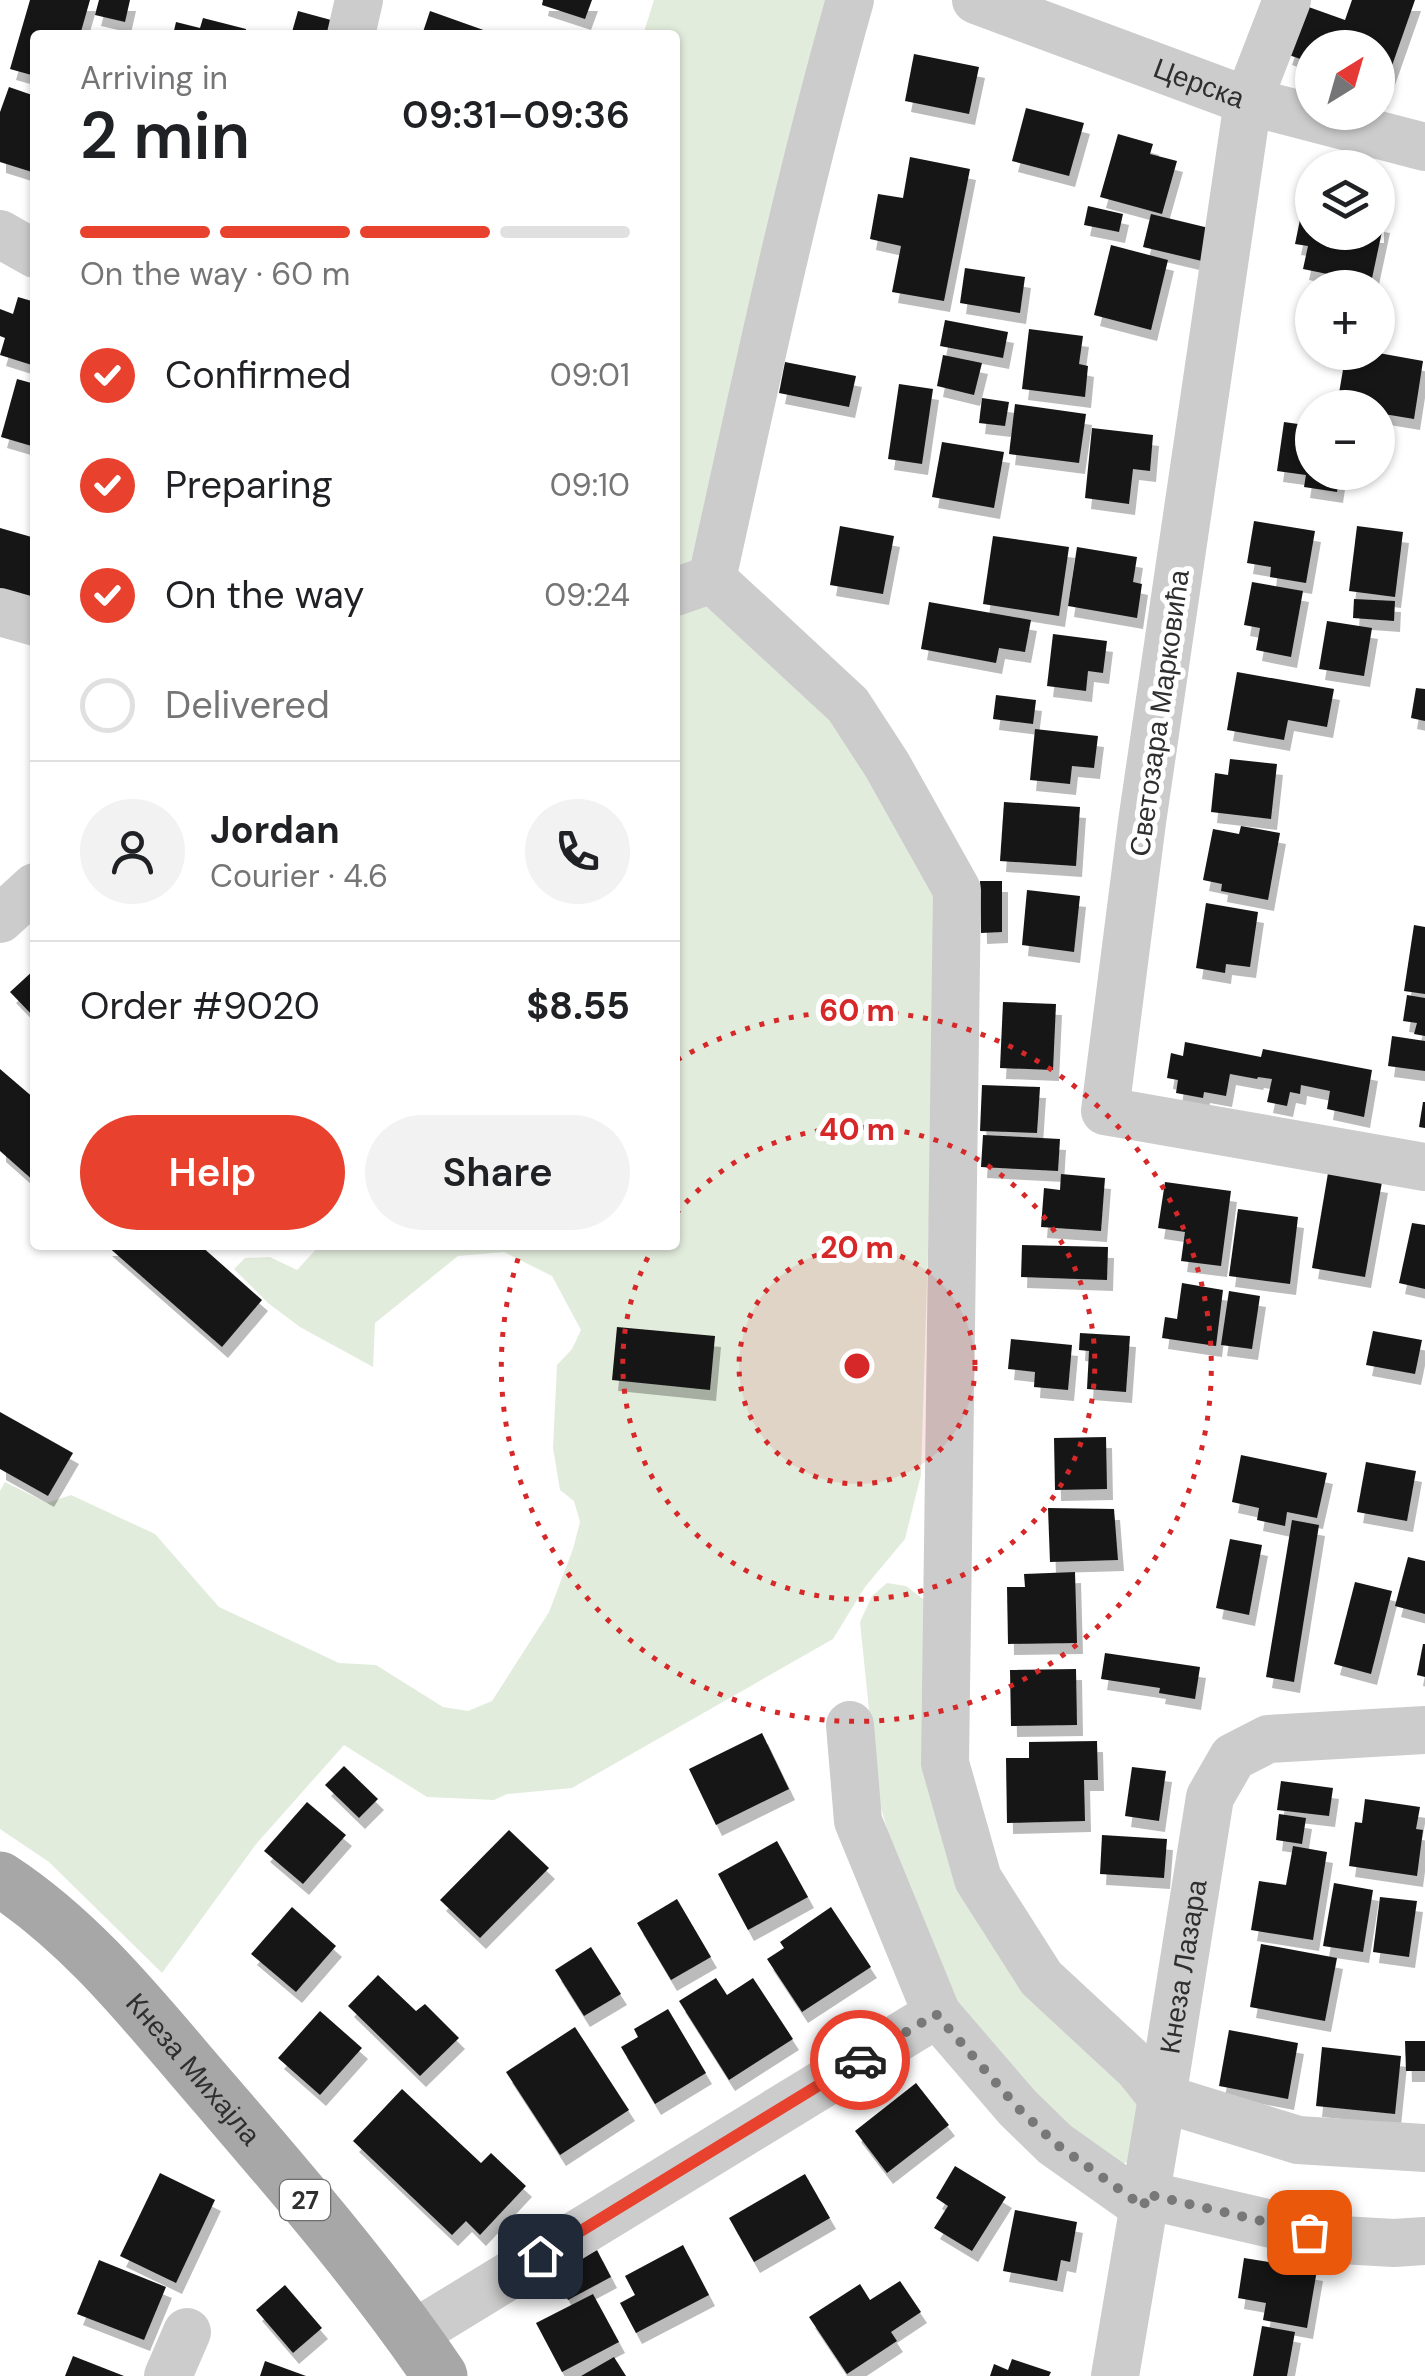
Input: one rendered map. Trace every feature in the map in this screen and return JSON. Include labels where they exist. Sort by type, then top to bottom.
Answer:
[{"type":"main road","name":"Кнеза Михајла","points":[[0,1879],[88,1950],[126,1990],[291,2182],[426,2356]]},
{"type":"street","points":[[352,30],[358,0]]},
{"type":"street","points":[[850,0],[771,319],[694,585],[848,705],[887,765],[957,890],[946,1763],[978,1879],[1040,1978],[1138,2068],[1162,2098],[1298,2140],[1425,2148]]},
{"type":"street","name":"Церска","points":[[976,0],[1248,101],[1425,147]]},
{"type":"street","name":"Светозара Марковића","points":[[1286,0],[1248,101],[1142,822],[1105,1111],[1425,1167]]},
{"type":"street","points":[[0,234],[30,251]]},
{"type":"street","points":[[0,612],[30,621]]},
{"type":"street","points":[[0,919],[30,892]]},
{"type":"street","points":[[850,1726],[858,1821],[936,2014],[1018,2108],[1056,2144],[1145,2201],[1342,2240],[1425,2240]]},
{"type":"street","name":"Кнеза Лазара","points":[[1115,2376],[1210,1797],[1233,1756],[1268,1739],[1425,1730]]},
{"type":"street","points":[[426,2356],[936,2014]]},
{"type":"street","points":[[168,2376],[186,2332]]},
{"type":"green space","points":[[654,0],[834,0],[698,571],[680,581],[680,30],[645,30]]},
{"type":"green space","points":[[720,601],[819,702],[896,809],[939,898],[921,1475],[905,1539],[865,1587],[833,1639],[572,1788],[507,1794],[494,1800],[427,1797],[344,1745],[257,1843],[162,1973],[49,1862],[0,1829],[0,1491],[5,1482],[47,1503],[71,1495],[155,1534],[219,1607],[339,1663],[376,1665],[443,1707],[468,1711],[492,1701],[549,1612],[580,1522],[574,1501],[560,1490],[553,1448],[557,1365],[572,1349],[581,1330],[552,1276],[504,1252],[458,1256],[375,1323],[373,1367],[300,1327],[268,1303],[234,1269],[245,1258],[270,1257],[297,1270],[315,1250],[680,1250],[680,603]]},
{"type":"green space","points":[[887,1583],[906,1586],[927,1602],[957,1867],[1131,2076],[1137,2103],[1129,2161],[1121,2165],[1053,2117],[961,2012],[911,1910],[878,1798],[860,1622],[872,1596]]},
{"type":"building","points":[[30,0],[90,0],[81,30],[30,30],[30,75],[10,69]]},
{"type":"building","points":[[99,0],[130,0],[125,22],[95,15]]},
{"type":"building","points":[[543,0],[592,0],[585,19],[542,5]]},
{"type":"building","points":[[1352,0],[1415,0],[1395,57],[1395,30],[1295,30],[1295,57],[1286,54],[1303,5],[1345,20]]},
{"type":"building","points":[[298,11],[331,20],[328,30],[293,30]]},
{"type":"building","points":[[430,11],[483,30],[424,30]]},
{"type":"building","points":[[203,18],[246,29],[174,30],[176,22],[200,28]]},
{"type":"building","points":[[914,54],[979,67],[969,114],[905,101]]},
{"type":"building","points":[[9,87],[30,94],[30,171],[0,162],[0,112]]},
{"type":"building","points":[[1026,108],[1084,123],[1069,176],[1012,161]]},
{"type":"building","points":[[1118,134],[1153,144],[1150,154],[1177,161],[1162,214],[1100,197]]},
{"type":"building","points":[[910,157],[970,169],[944,301],[892,292],[901,246],[870,239],[878,194],[903,198]]},
{"type":"building","points":[[1088,206],[1123,214],[1119,232],[1084,225]]},
{"type":"building","points":[[1151,214],[1213,229],[1206,262],[1143,247]]},
{"type":"building","points":[[1111,245],[1168,260],[1151,330],[1094,315]]},
{"type":"building","points":[[1307,250],[1378,250],[1374,270],[1303,269]]},
{"type":"building","points":[[965,268],[1025,277],[1020,313],[960,303]]},
{"type":"building","points":[[18,297],[30,301],[30,364],[0,355],[5,338],[0,336],[0,309],[13,314]]},
{"type":"building","points":[[945,320],[1008,332],[1003,358],[940,346]]},
{"type":"building","points":[[1029,329],[1083,336],[1079,364],[1088,366],[1085,397],[1022,389]]},
{"type":"building","points":[[943,355],[982,363],[974,395],[937,386]]},
{"type":"building","points":[[1395,356],[1423,361],[1414,419],[1395,416],[1395,390],[1340,390],[1343,370],[1395,370]]},
{"type":"building","points":[[785,362],[856,376],[849,407],[779,393]]},
{"type":"building","points":[[17,379],[30,383],[30,446],[1,437]]},
{"type":"building","points":[[899,384],[933,389],[922,464],[888,459]]},
{"type":"building","points":[[982,398],[1009,402],[1005,426],[979,423]]},
{"type":"building","points":[[1015,404],[1086,414],[1079,463],[1009,454]]},
{"type":"building","points":[[1284,422],[1295,424],[1295,473],[1277,471]]},
{"type":"building","points":[[1092,428],[1153,435],[1150,471],[1133,469],[1129,504],[1085,498]]},
{"type":"building","points":[[942,442],[1004,452],[994,508],[932,497]]},
{"type":"building","points":[[1254,521],[1315,531],[1306,583],[1270,577],[1271,567],[1247,563]]},
{"type":"building","points":[[840,526],[894,536],[883,594],[830,585]]},
{"type":"building","points":[[1357,526],[1403,532],[1395,597],[1349,591]]},
{"type":"building","points":[[0,528],[30,537],[30,599],[0,590]]},
{"type":"building","points":[[993,536],[1069,547],[1059,616],[983,604]]},
{"type":"building","points":[[1077,547],[1137,557],[1133,582],[1142,584],[1137,618],[1068,606]]},
{"type":"building","points":[[1252,582],[1303,591],[1291,657],[1256,650],[1260,628],[1244,625]]},
{"type":"building","points":[[1354,599],[1395,601],[1394,621],[1353,618]]},
{"type":"building","points":[[929,602],[1031,620],[1025,652],[999,648],[996,663],[921,649]]},
{"type":"building","points":[[1327,621],[1372,628],[1364,676],[1319,669]]},
{"type":"building","points":[[1053,634],[1107,641],[1103,673],[1088,671],[1086,691],[1047,686]]},
{"type":"building","points":[[1237,672],[1334,689],[1327,727],[1288,720],[1284,740],[1227,730]]},
{"type":"building","points":[[1416,688],[1425,689],[1425,721],[1411,718]]},
{"type":"building","points":[[996,695],[1036,700],[1033,724],[993,719]]},
{"type":"building","points":[[1035,729],[1098,736],[1094,768],[1072,766],[1070,784],[1030,780]]},
{"type":"building","points":[[1230,759],[1277,764],[1271,819],[1211,812],[1215,773],[1228,775]]},
{"type":"building","points":[[1004,802],[1080,807],[1076,866],[1000,861]]},
{"type":"building","points":[[1241,826],[1280,833],[1268,900],[1221,891],[1222,884],[1203,880],[1213,829],[1239,834]]},
{"type":"building","points":[[980,881],[1002,881],[1002,932],[981,933]]},
{"type":"building","points":[[1027,890],[1080,896],[1074,952],[1022,945]]},
{"type":"building","points":[[1206,903],[1258,912],[1250,967],[1226,964],[1225,973],[1196,968]]},
{"type":"building","points":[[1414,925],[1425,927],[1425,994],[1404,991]]},
{"type":"building","points":[[30,974],[30,1013],[10,992]]},
{"type":"building","points":[[1407,995],[1425,998],[1425,1036],[1414,1034],[1417,1023],[1403,1021]]},
{"type":"building","points":[[1003,1002],[1056,1004],[1053,1070],[1000,1068]]},
{"type":"building","points":[[1392,1036],[1425,1041],[1425,1071],[1388,1066]]},
{"type":"building","points":[[1185,1042],[1261,1057],[1263,1049],[1372,1070],[1364,1117],[1327,1109],[1330,1091],[1301,1085],[1300,1094],[1290,1092],[1287,1106],[1267,1102],[1272,1079],[1258,1077],[1230,1074],[1226,1096],[1204,1092],[1203,1098],[1176,1093],[1178,1080],[1167,1078],[1171,1053],[1183,1056]]},
{"type":"building","points":[[0,1069],[30,1095],[30,1178],[0,1151]]},
{"type":"building","points":[[982,1085],[1040,1087],[1037,1133],[980,1131]]},
{"type":"building","points":[[1425,1102],[1425,1128],[1419,1127]]},
{"type":"building","points":[[983,1135],[1060,1139],[1058,1171],[981,1167]]},
{"type":"building","points":[[1328,1173],[1382,1182],[1365,1277],[1312,1268]]},
{"type":"building","points":[[1061,1174],[1105,1178],[1101,1231],[1041,1227],[1044,1188],[1060,1190]]},
{"type":"building","points":[[1165,1182],[1231,1191],[1221,1266],[1181,1261],[1185,1232],[1158,1228]]},
{"type":"building","points":[[1238,1209],[1298,1217],[1290,1284],[1229,1276]]},
{"type":"building","points":[[1412,1223],[1425,1225],[1425,1289],[1399,1283]]},
{"type":"building","points":[[1022,1245],[1108,1247],[1107,1280],[1021,1277]]},
{"type":"building","points":[[112,1250],[206,1250],[262,1300],[222,1347]]},
{"type":"building","points":[[1182,1283],[1223,1290],[1216,1346],[1162,1338],[1165,1317],[1177,1319]]},
{"type":"building","points":[[1229,1291],[1260,1296],[1252,1349],[1221,1345]]},
{"type":"building","points":[[617,1327],[715,1336],[710,1390],[612,1380]]},
{"type":"building","points":[[1373,1331],[1422,1340],[1415,1374],[1366,1365]]},
{"type":"building","points":[[1080,1333],[1130,1336],[1126,1392],[1087,1389],[1089,1351],[1079,1350]]},
{"type":"building","points":[[1011,1339],[1072,1345],[1068,1390],[1034,1387],[1035,1372],[1008,1369]]},
{"type":"building","points":[[0,1412],[73,1453],[48,1496],[0,1469]]},
{"type":"building","points":[[1106,1437],[1107,1489],[1055,1490],[1054,1438]]},
{"type":"building","points":[[1241,1455],[1327,1473],[1317,1518],[1287,1512],[1285,1526],[1257,1520],[1259,1508],[1232,1502]]},
{"type":"building","points":[[1366,1462],[1416,1471],[1407,1521],[1357,1512]]},
{"type":"building","points":[[1048,1508],[1114,1509],[1118,1560],[1050,1562]]},
{"type":"building","points":[[1292,1520],[1319,1525],[1294,1682],[1266,1677]]},
{"type":"building","points":[[1230,1539],[1262,1545],[1249,1615],[1216,1608]]},
{"type":"building","points":[[1408,1557],[1425,1561],[1425,1614],[1395,1606]]},
{"type":"building","points":[[1075,1572],[1077,1643],[1008,1644],[1007,1587],[1025,1587],[1024,1574]]},
{"type":"building","points":[[1355,1582],[1392,1591],[1371,1674],[1334,1664]]},
{"type":"building","points":[[1425,1644],[1425,1677],[1417,1675]]},
{"type":"building","points":[[1105,1653],[1200,1667],[1195,1699],[1159,1693],[1160,1688],[1101,1679]]},
{"type":"building","points":[[1076,1669],[1077,1725],[1011,1726],[1010,1670]]},
{"type":"building","points":[[762,1733],[789,1789],[716,1825],[689,1769]]},
{"type":"building","points":[[1097,1741],[1098,1780],[1084,1780],[1085,1821],[1007,1823],[1006,1758],[1029,1758],[1029,1742]]},
{"type":"building","points":[[344,1766],[378,1799],[359,1818],[325,1785]]},
{"type":"building","points":[[1132,1767],[1166,1771],[1159,1821],[1125,1816]]},
{"type":"building","points":[[1281,1781],[1333,1788],[1329,1816],[1277,1810]]},
{"type":"building","points":[[1365,1799],[1420,1807],[1416,1829],[1423,1830],[1417,1876],[1349,1866],[1355,1822],[1362,1823]]},
{"type":"building","points":[[307,1802],[346,1835],[303,1884],[264,1851]]},
{"type":"building","points":[[1279,1814],[1306,1818],[1302,1844],[1276,1840]]},
{"type":"building","points":[[509,1830],[549,1868],[480,1938],[440,1900]]},
{"type":"building","points":[[1102,1835],[1167,1839],[1164,1878],[1100,1874]]},
{"type":"building","points":[[777,1841],[808,1897],[748,1930],[718,1874]]},
{"type":"building","points":[[1293,1846],[1327,1852],[1313,1940],[1251,1930],[1259,1881],[1286,1885]]},
{"type":"building","points":[[1334,1883],[1373,1890],[1363,1952],[1323,1946]]},
{"type":"building","points":[[1380,1897],[1417,1901],[1409,1957],[1373,1952]]},
{"type":"building","points":[[677,1899],[711,1957],[671,1980],[637,1923]]},
{"type":"building","points":[[292,1907],[336,1946],[296,1992],[251,1954]]},
{"type":"building","points":[[831,1907],[871,1967],[802,2012],[767,1959],[784,1948],[780,1942]]},
{"type":"building","points":[[1261,1944],[1337,1958],[1325,2021],[1250,2007]]},
{"type":"building","points":[[591,1947],[621,1994],[584,2016],[555,1970]]},
{"type":"building","points":[[378,1975],[416,2011],[425,2004],[459,2038],[420,2076],[348,2006]]},
{"type":"building","points":[[716,1978],[727,1995],[753,1978],[793,2039],[729,2080],[679,2001]]},
{"type":"building","points":[[668,2009],[706,2073],[655,2104],[621,2047],[638,2037],[634,2029]]},
{"type":"building","points":[[320,2011],[362,2048],[320,2095],[278,2058]]},
{"type":"building","points":[[575,2027],[629,2110],[560,2155],[506,2072]]},
{"type":"building","points":[[1229,2030],[1298,2043],[1288,2099],[1219,2086]]},
{"type":"building","points":[[1405,2041],[1425,2041],[1425,2071],[1406,2071]]},
{"type":"building","points":[[1322,2047],[1401,2056],[1395,2114],[1316,2106]]},
{"type":"building","points":[[916,2083],[949,2125],[887,2173],[855,2131]]},
{"type":"building","points":[[402,2089],[481,2163],[491,2153],[526,2186],[480,2235],[466,2221],[452,2235],[353,2141]]},
{"type":"building","points":[[955,2166],[1006,2197],[972,2251],[934,2228],[948,2206],[936,2198]]},
{"type":"building","points":[[160,2173],[215,2200],[176,2283],[120,2256]]},
{"type":"building","points":[[805,2174],[830,2218],[754,2262],[729,2218]]},
{"type":"building","points":[[1015,2210],[1077,2222],[1070,2262],[1061,2260],[1057,2281],[1003,2271]]},
{"type":"building","points":[[683,2245],[709,2295],[636,2333],[620,2303],[635,2295],[625,2276]]},
{"type":"building","points":[[597,2250],[611,2277],[568,2300],[554,2272]]},
{"type":"building","points":[[1244,2258],[1317,2270],[1307,2328],[1263,2320],[1266,2303],[1238,2298]]},
{"type":"building","points":[[99,2260],[166,2287],[144,2340],[77,2314]]},
{"type":"building","points":[[900,2281],[921,2312],[891,2332],[897,2341],[847,2374],[809,2317],[860,2284],[870,2300]]},
{"type":"building","points":[[285,2285],[322,2328],[293,2353],[256,2310]]},
{"type":"building","points":[[593,2294],[619,2342],[562,2372],[536,2323]]},
{"type":"building","points":[[1262,2326],[1295,2332],[1287,2376],[1253,2376]]},
{"type":"building","points":[[73,2356],[124,2376],[65,2376]]},
{"type":"building","points":[[614,2357],[626,2376],[581,2376]]},
{"type":"building","points":[[1012,2359],[1051,2372],[1049,2376],[990,2376],[994,2364],[1008,2370]]},
{"type":"building","points":[[265,2361],[306,2376],[260,2376]]},
{"type":"way so far","points":[[860,2060],[936,2014],[1018,2108],[1056,2144],[1144,2207],[1146,2194],[1309,2232]]},
{"type":"route","points":[[540,2256],[860,2060]]}]
